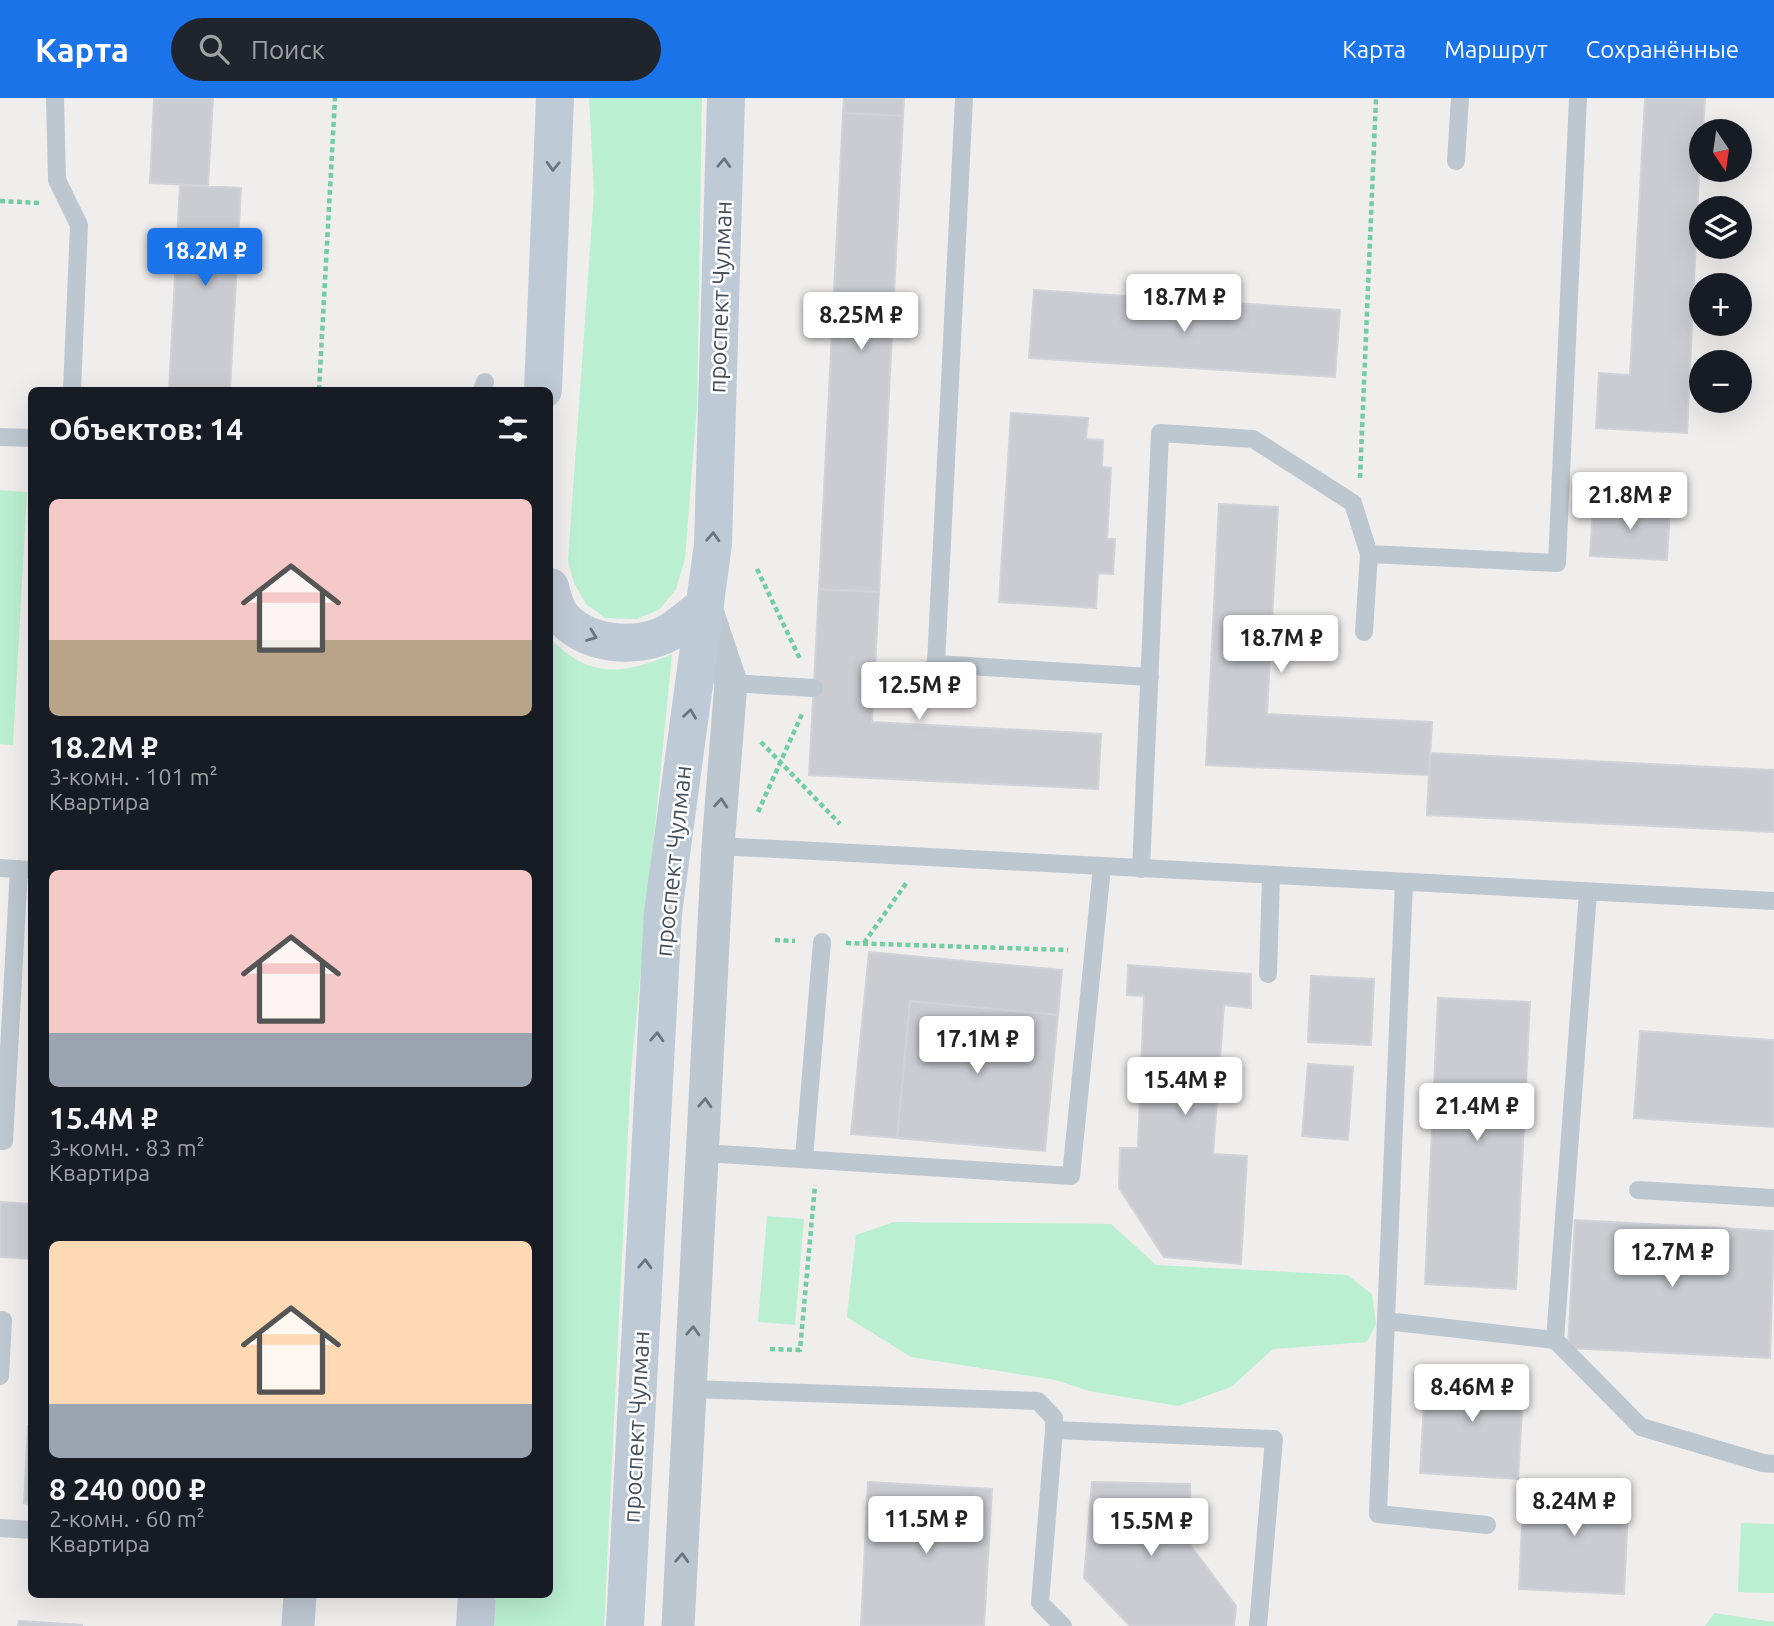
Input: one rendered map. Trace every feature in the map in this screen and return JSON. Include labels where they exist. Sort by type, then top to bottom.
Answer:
[{"type":"main road","points":[[543,387],[555,98]]},
{"type":"main road","name":"проспект Чулман","points":[[625,1626],[663,913],[713,544],[726,98]]},
{"type":"main road","points":[[553,596],[559,613],[581,632],[613,644],[640,643],[669,632],[705,605]]},
{"type":"main road","points":[[475,1626],[477,1598]]},
{"type":"street","points":[[678,1626],[718,846],[731,684],[705,605]]},
{"type":"street","points":[[298,1626],[300,1598]]},
{"type":"lane","points":[[55,98],[57,180],[79,225],[72,387]]},
{"type":"lane","points":[[874,691],[907,692],[936,664],[964,98]]},
{"type":"lane","points":[[1457,161],[1460,98]]},
{"type":"lane","points":[[1369,554],[1557,564],[1577,98]]},
{"type":"lane","points":[[1141,869],[1160,433],[1253,439],[1353,503],[1369,554],[1364,632]]},
{"type":"lane","points":[[0,437],[28,438]]},
{"type":"lane","points":[[936,664],[1150,677]]},
{"type":"lane","points":[[731,684],[814,688]]},
{"type":"lane","points":[[718,846],[1774,901]]},
{"type":"lane","points":[[703,1153],[1071,1176],[1102,867]]},
{"type":"lane","points":[[0,868],[25,870],[4,1142],[0,1141]]},
{"type":"lane","points":[[1268,975],[1271,876]]},
{"type":"lane","points":[[1405,882],[1378,1514],[1486,1525]]},
{"type":"lane","points":[[1555,1340],[1588,892]]},
{"type":"lane","points":[[811,1159],[822,942]]},
{"type":"lane","points":[[1638,1190],[1774,1198]]},
{"type":"lane","points":[[0,1320],[4,1320],[0,1376]]},
{"type":"lane","points":[[1386,1321],[1555,1340],[1641,1427],[1762,1463],[1774,1464]]},
{"type":"lane","points":[[690,1389],[1038,1401],[1054,1418],[1040,1603],[1063,1626]]},
{"type":"lane","points":[[1054,1430],[1274,1439],[1258,1626]]},
{"type":"lane","points":[[0,1528],[28,1530]]},
{"type":"path","points":[[319,387],[335,98]]},
{"type":"path","points":[[1353,503],[1360,483],[1376,98]]},
{"type":"path","points":[[0,201],[69,205]]},
{"type":"path","points":[[757,569],[814,688],[758,812]]},
{"type":"path","points":[[753,734],[869,855]]},
{"type":"path","points":[[864,943],[923,858]]},
{"type":"path","points":[[775,940],[1092,951]]},
{"type":"path","points":[[770,1349],[800,1350],[811,1159]]},
{"type":"green space","points":[[589,98],[702,98],[697,406],[685,559],[676,589],[660,609],[637,619],[605,618],[586,604],[574,583],[568,561],[594,192]]},
{"type":"green space","points":[[0,490],[27,492],[13,745],[0,744]]},
{"type":"green space","points":[[553,641],[579,661],[607,669],[638,666],[672,654],[631,1071],[604,1626],[494,1626],[496,1598],[553,1598]]},
{"type":"green space","points":[[767,1216],[804,1219],[795,1325],[758,1322]]},
{"type":"green space","points":[[894,1222],[1111,1224],[1156,1265],[1347,1275],[1372,1294],[1376,1324],[1367,1342],[1273,1349],[1231,1387],[1178,1406],[1089,1391],[1056,1380],[911,1357],[847,1317],[856,1235]]},
{"type":"green space","points":[[1741,1523],[1774,1524],[1774,1593],[1738,1592]]},
{"type":"green space","points":[[1714,1613],[1774,1622],[1774,1626],[1705,1626]]},
{"type":"building","points":[[154,98],[213,98],[208,186],[150,183]]},
{"type":"building","points":[[844,98],[904,98],[903,116],[843,113]]},
{"type":"building","points":[[1645,98],[1705,98],[1704,119],[1689,119],[1689,182],[1699,182],[1698,196],[1689,196],[1689,259],[1695,259],[1694,273],[1689,273],[1689,336],[1691,336],[1687,433],[1596,428],[1599,373],[1630,375]]},
{"type":"building","points":[[843,113],[903,116],[879,592],[819,589]]},
{"type":"building","points":[[180,185],[241,188],[230,387],[169,387]]},
{"type":"building","points":[[1034,290],[1340,310],[1335,377],[1029,358]]},
{"type":"building","points":[[1011,413],[1088,418],[1086,439],[1103,440],[1102,467],[1111,468],[1107,539],[1115,539],[1113,574],[1098,573],[1096,608],[999,602]]},
{"type":"building","points":[[1219,504],[1278,507],[1267,714],[1432,722],[1429,775],[1206,765]]},
{"type":"building","points":[[1593,505],[1670,509],[1667,560],[1590,556]]},
{"type":"building","points":[[819,589],[879,592],[872,722],[1101,734],[1098,789],[809,775]]},
{"type":"building","points":[[1430,753],[1774,770],[1774,832],[1427,815]]},
{"type":"building","points":[[869,952],[1062,970],[1058,1015],[910,1001],[897,1138],[851,1134]]},
{"type":"building","points":[[1128,965],[1251,974],[1251,1008],[1224,1005],[1213,1154],[1247,1156],[1241,1264],[1164,1257],[1119,1188],[1120,1148],[1138,1148],[1144,996],[1127,995]]},
{"type":"building","points":[[1311,976],[1374,979],[1371,1045],[1308,1042]]},
{"type":"building","points":[[1438,998],[1530,1002],[1516,1289],[1425,1284]]},
{"type":"building","points":[[910,1001],[1058,1015],[1045,1151],[897,1138]]},
{"type":"building","points":[[1640,1031],[1774,1040],[1774,1127],[1634,1118]]},
{"type":"building","points":[[1308,1064],[1353,1067],[1348,1140],[1302,1136]]},
{"type":"building","points":[[0,1202],[28,1204],[28,1259],[0,1257]]},
{"type":"building","points":[[1575,1220],[1774,1231],[1770,1358],[1568,1348]]},
{"type":"building","points":[[1426,1369],[1524,1375],[1518,1479],[1420,1473]]},
{"type":"building","points":[[28,1426],[28,1504],[24,1503]]},
{"type":"building","points":[[868,1482],[992,1489],[984,1626],[861,1626]]},
{"type":"building","points":[[1092,1482],[1190,1484],[1191,1546],[1236,1606],[1234,1626],[1130,1626],[1084,1578]]},
{"type":"building","points":[[1524,1482],[1629,1487],[1624,1594],[1519,1589]]},
{"type":"building","points":[[19,1621],[82,1625],[82,1626],[18,1626]]}]
